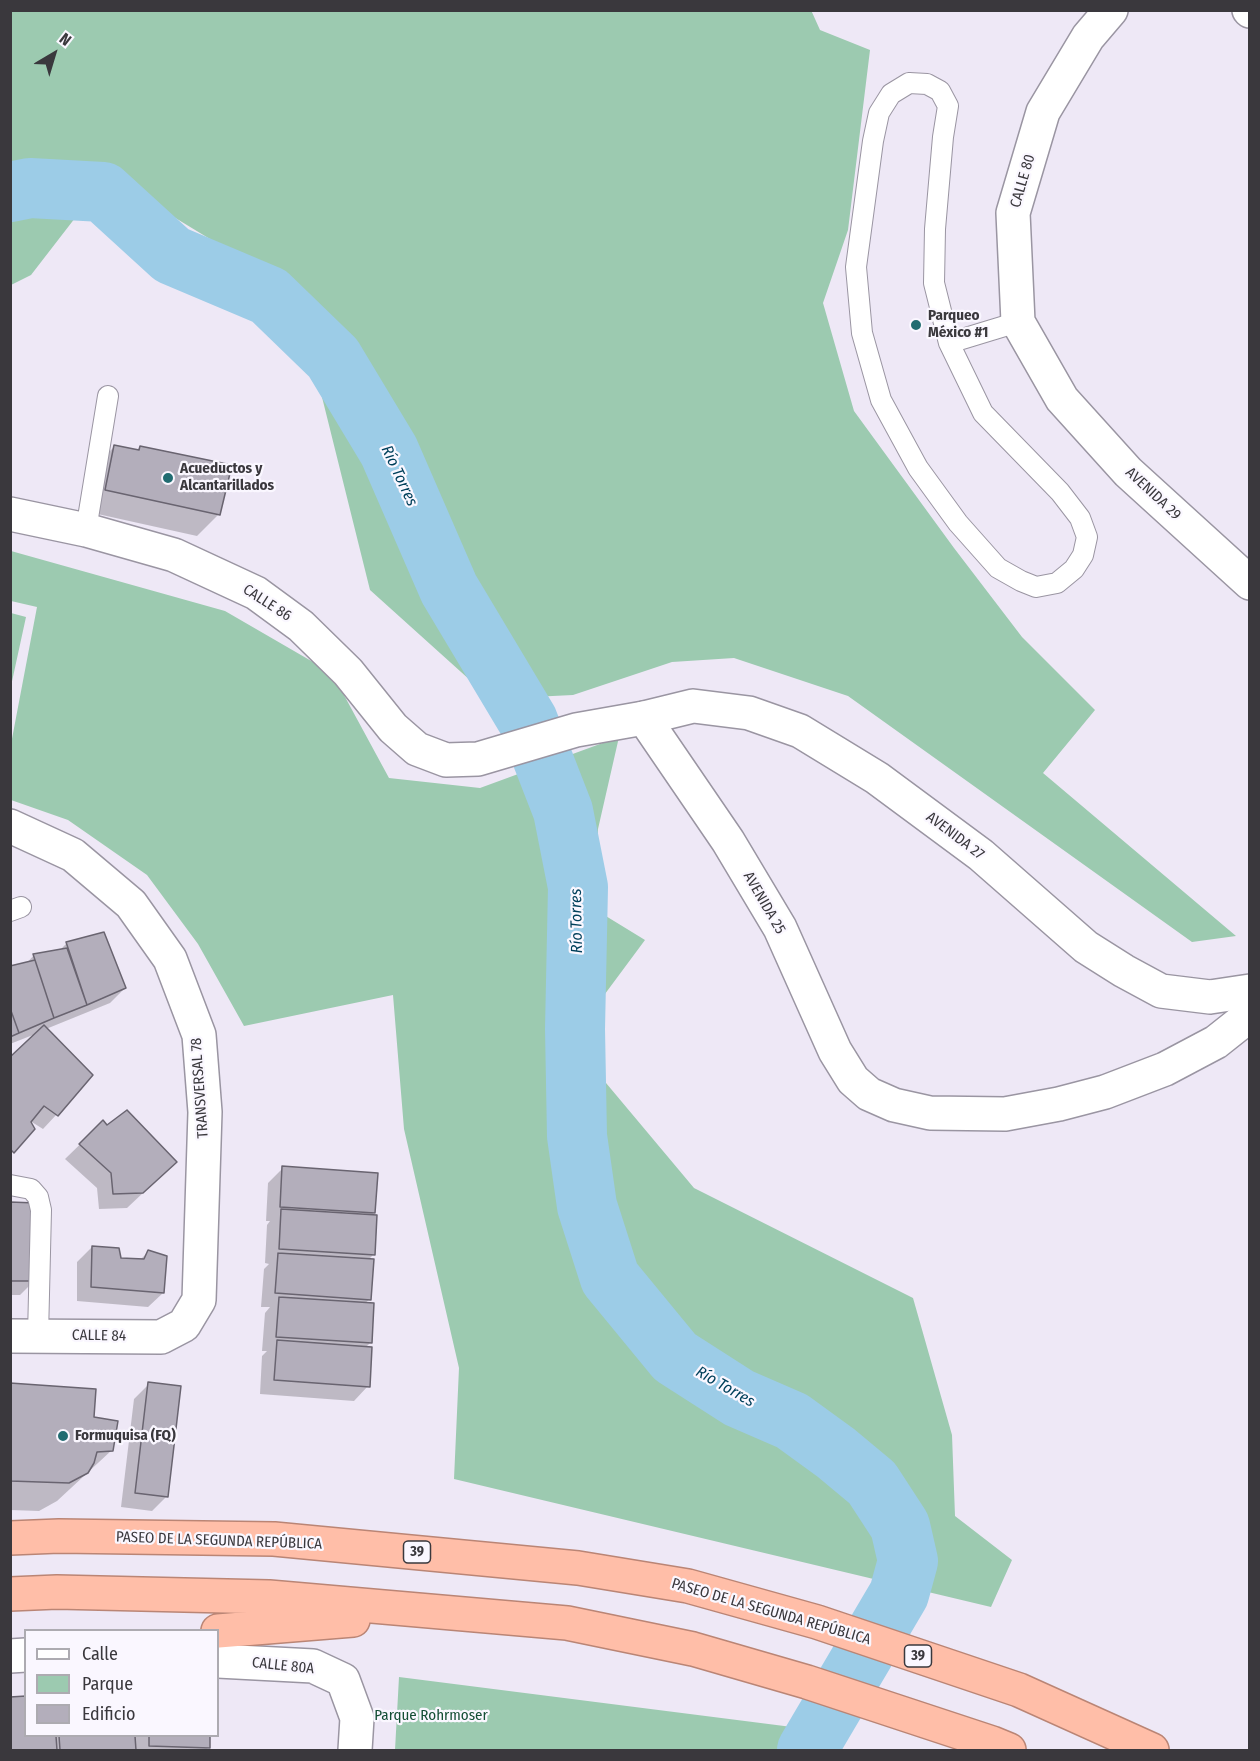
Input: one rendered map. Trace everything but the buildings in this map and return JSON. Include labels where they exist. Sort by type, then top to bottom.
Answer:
[{"type":"highway","name":"PASEO DE LA SEGUNDA REPÚBLICA","points":[[10,1538],[59,1536],[274,1539],[578,1568],[688,1586],[817,1622],[1019,1690],[1152,1750]]},
{"type":"highway","points":[[10,1594],[57,1592],[269,1597],[567,1623],[693,1649],[807,1682],[1000,1747]]},
{"type":"highway","points":[[219,1631],[449,1613]]},
{"type":"street","name":"CALLE 80","points":[[1062,399],[1018,322],[1013,213],[1043,112],[1088,37],[1111,10]]},
{"type":"street","name":"AVENIDA 29","points":[[1062,399],[1128,472],[1250,583]]},
{"type":"street","name":"CALLE 86","points":[[10,514],[86,530],[174,555],[256,593],[301,626],[340,664],[393,728],[417,748],[446,760],[478,759],[576,730]]},
{"type":"street","name":"AVENIDA 27","points":[[576,730],[644,718],[693,706],[748,713],[800,731],[876,778],[972,848],[1086,947],[1124,970],[1161,991],[1210,997],[1250,991]]},
{"type":"street","name":"AVENIDA 25","points":[[644,718],[728,841],[780,928],[835,1051],[853,1080],[869,1094],[894,1105],[930,1113],[1005,1114],[1059,1104],[1105,1092],[1165,1069],[1216,1042],[1250,1015]]},
{"type":"street","name":"TRANSVERSAL 78","points":[[10,826],[73,855],[130,904],[170,959],[199,1035],[205,1112],[199,1300],[184,1324]]},
{"type":"street","name":"CALLE 84","points":[[24,1336],[161,1337],[184,1324]]},
{"type":"street","name":"CALLE 80A","points":[[219,1661],[313,1666],[344,1680],[357,1718],[355,1750]]},
{"type":"lane","points":[[909,83],[927,84],[940,91],[948,106],[938,194],[934,283],[949,343],[983,413],[1060,492],[1080,518],[1087,537],[1083,555],[1074,569],[1057,583],[1036,587],[1021,582],[998,568],[958,523],[918,468],[881,400],[862,333],[856,267],[879,113],[891,94],[909,83]]},
{"type":"lane","points":[[949,343],[1018,322]]},
{"type":"lane","points":[[86,530],[108,396]]},
{"type":"lane","points":[[10,1185],[31,1189],[38,1197],[41,1210],[24,1336]]},
{"type":"green space","points":[[11,10],[811,10],[820,30],[870,50],[848,230],[823,303],[854,411],[1022,637],[1095,710],[1043,773],[1236,936],[1192,942],[848,696],[734,658],[672,662],[573,695],[491,699],[370,590],[318,381],[279,281],[154,205],[82,209],[31,275],[11,285]]},
{"type":"green space","points":[[11,551],[225,611],[332,673],[389,778],[480,788],[619,737],[598,829],[596,910],[645,940],[599,1002],[601,1077],[694,1188],[913,1298],[952,1435],[955,1516],[1012,1560],[991,1607],[454,1479],[459,1368],[404,1129],[393,995],[244,1026],[198,944],[147,875],[68,820],[11,800],[11,744],[37,607],[11,601]]},
{"type":"green space","points":[[10,613],[26,617],[11,686]]},
{"type":"green space","name":"Parque Rohrmoser","points":[[399,1677],[792,1727],[777,1750],[395,1750]]},
{"type":"waterway","name":"Río Torres","points":[[10,192],[30,188],[103,192],[172,255],[269,296],[333,358],[389,451],[449,589],[528,721],[563,811],[578,887],[575,1029],[577,1136],[587,1206],[610,1278],[675,1357],[739,1398],[792,1421],[836,1453],[872,1483],[900,1526],[908,1561],[899,1594],[807,1750]]},
{"type":"place","name":"Parqueo México #1","points":[[916,325]]},
{"type":"place","name":"Acueductos y Alcantarillados","points":[[168,478]]},
{"type":"place","name":"Formuquisa (FQ)","points":[[63,1436]]}]
